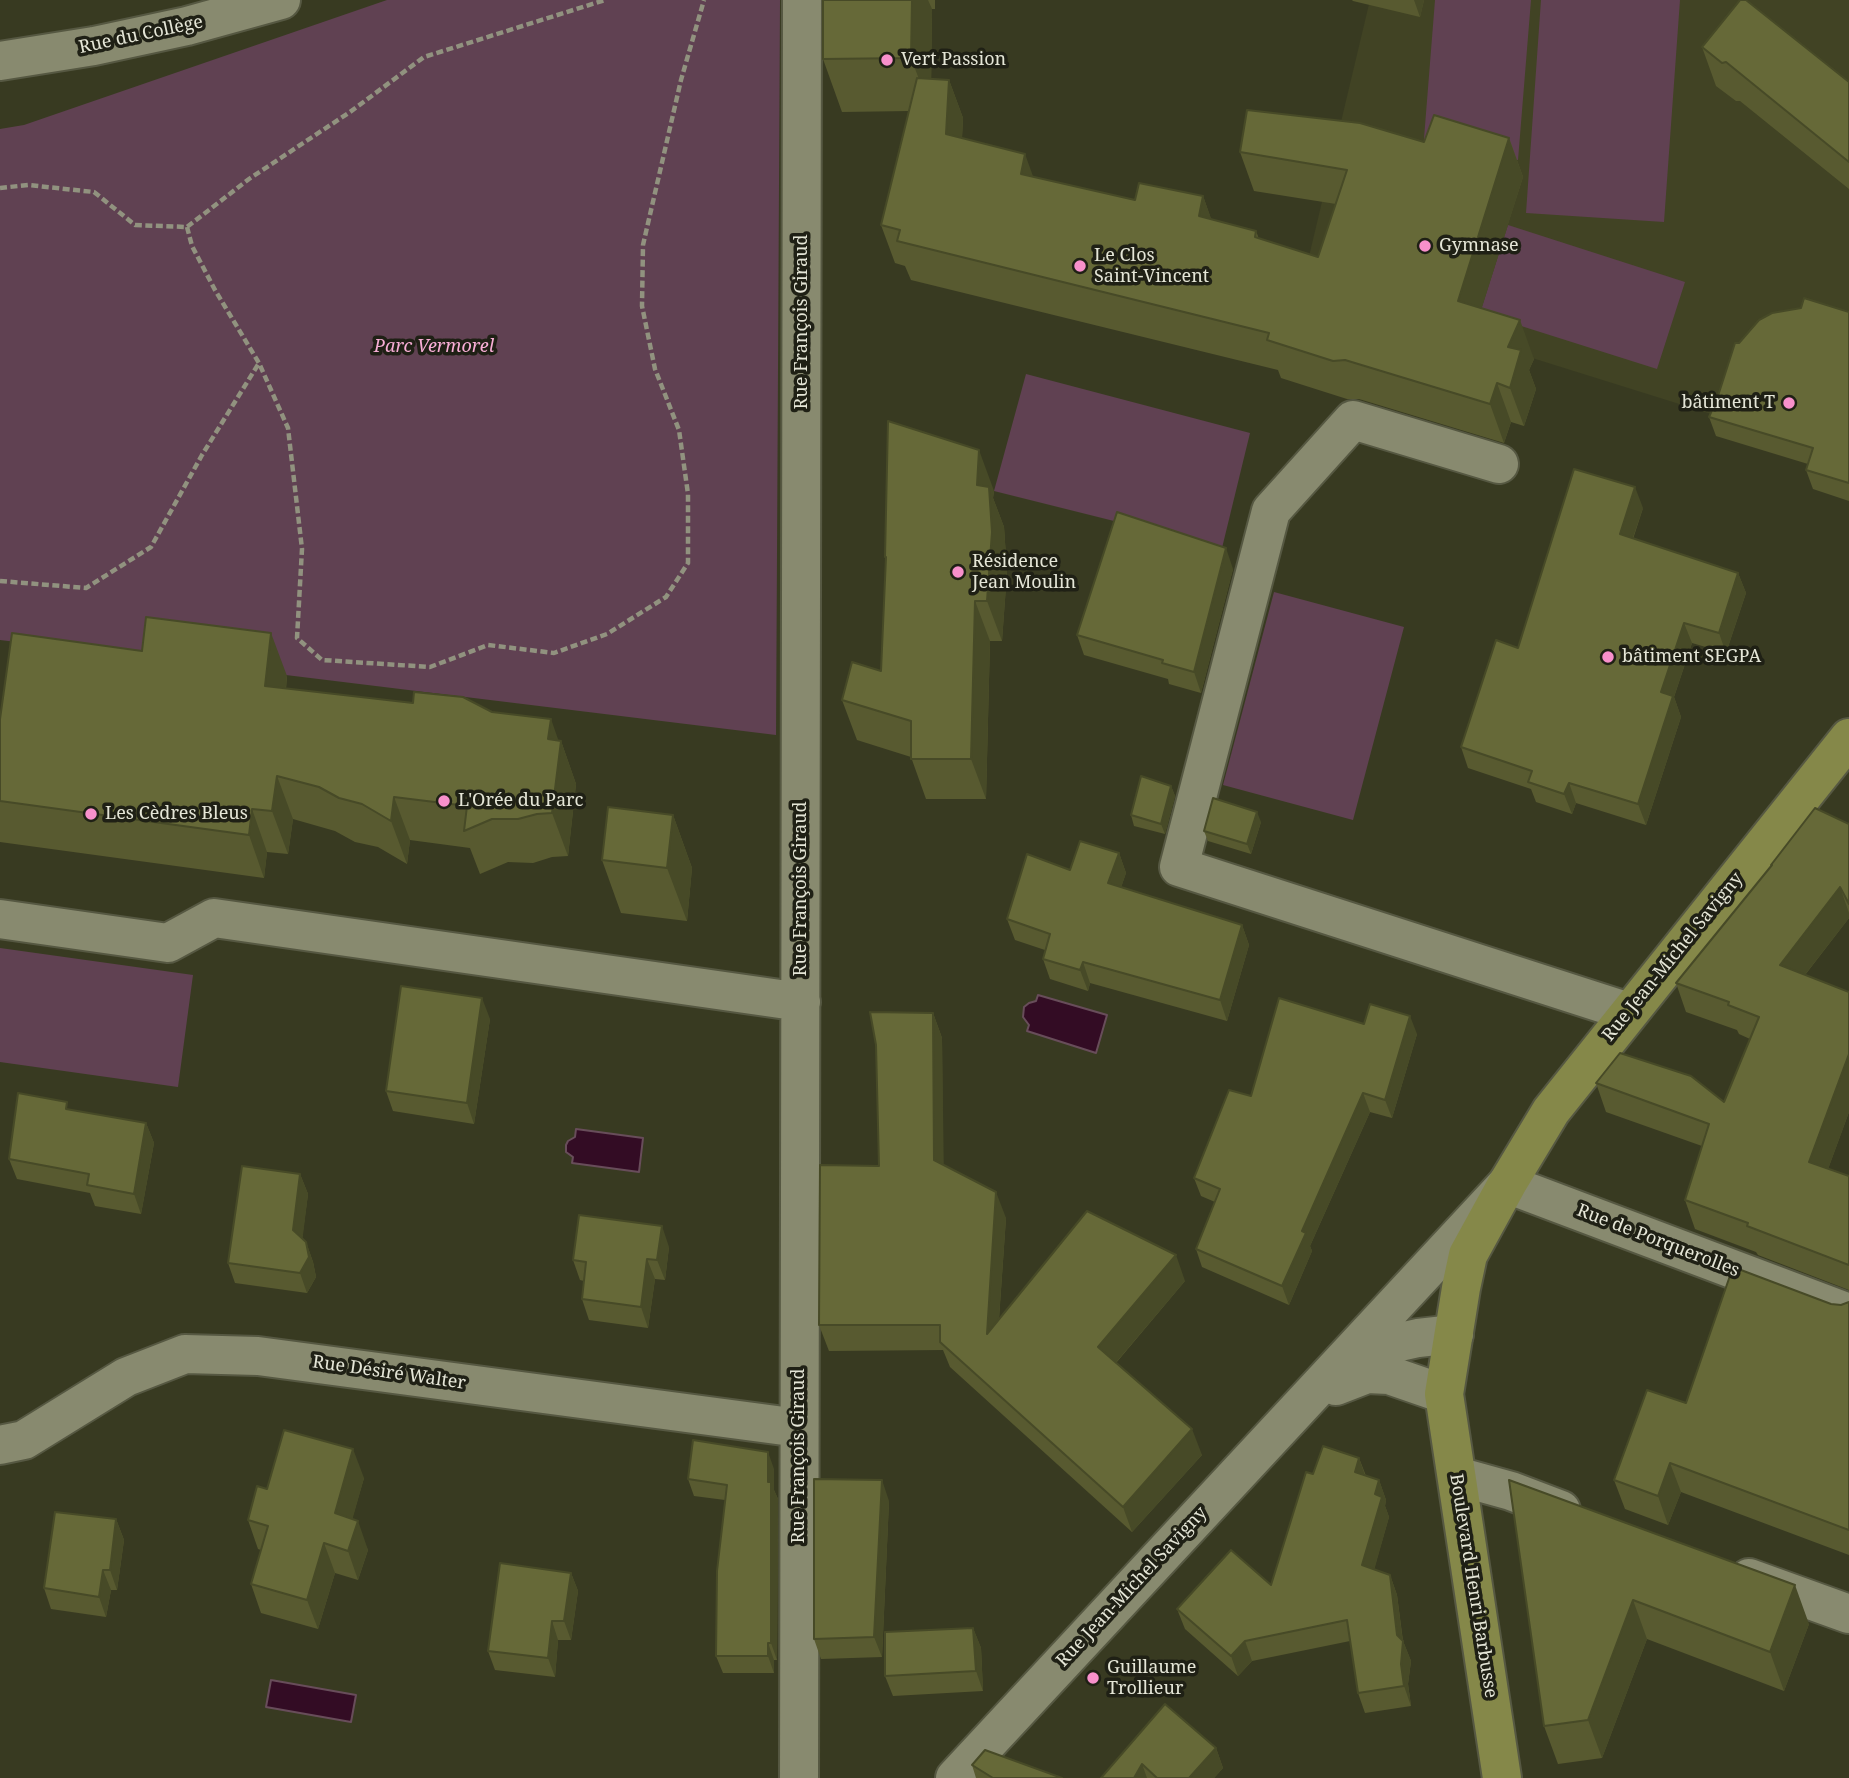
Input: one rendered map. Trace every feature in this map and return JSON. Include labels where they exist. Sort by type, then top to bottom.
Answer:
[{"type":"main road","name":"Rue Jean-Michel Savigny","points":[[1444,1394],[1468,1255],[1551,1111],[1849,738]]},
{"type":"main road","name":"Boulevard Henri Barbusse","points":[[1444,1394],[1502,1778]]},
{"type":"street","name":"Rue du Collège","points":[[0,61],[94,46],[187,26],[281,0]]},
{"type":"street","name":"Rue François Giraud","points":[[799,1778],[802,0]]},
{"type":"street","points":[[1499,464],[1353,420],[1271,510],[1179,867],[1629,1012]]},
{"type":"street","points":[[0,919],[168,943],[214,918],[801,1002]]},
{"type":"street","name":"Rue de Porquerolles","points":[[1507,1184],[1849,1312]]},
{"type":"street","name":"Rue Jean-Michel Savigny","points":[[955,1778],[1507,1184]]},
{"type":"street","name":"Rue Jean-Michel Savigny","points":[[1308,1397],[1382,1346],[1454,1334]]},
{"type":"street","name":"Rue Désiré Walter","points":[[0,1445],[24,1440],[126,1377],[185,1354],[258,1356],[799,1428]]},
{"type":"street","name":"Rue Jean-Michel Savigny","points":[[1308,1397],[1367,1374],[1389,1375],[1444,1394]]},
{"type":"street","points":[[1457,1476],[1511,1491],[1587,1519]]},
{"type":"street","points":[[1723,1568],[1849,1614]]},
{"type":"path","points":[[0,188],[28,186],[94,192],[135,225],[187,227],[249,179],[424,57],[605,0]]},
{"type":"path","points":[[187,227],[192,246],[215,290],[260,363],[288,428],[302,549],[297,638],[322,660],[430,667],[488,645],[554,653],[607,634],[666,597],[688,563],[688,494],[679,430],[655,369],[642,306],[643,245],[681,80],[704,0]]},
{"type":"path","points":[[0,581],[86,588],[151,547],[202,455],[260,363]]},
{"type":"shaded area","points":[[1370,0],[1849,0],[1849,457],[1302,286]]},
{"type":"shaded area","points":[[1038,995],[1107,1015],[1096,1053],[1027,1031],[1029,1025],[1023,1017],[1024,1007],[1036,1001]]},
{"type":"shaded area","points":[[576,1129],[643,1138],[639,1172],[572,1163],[573,1157],[566,1152],[566,1145],[575,1137]]},
{"type":"shaded area","points":[[271,1680],[356,1695],[351,1722],[266,1707]]},
{"type":"green space","name":"Parc Vermorel","points":[[387,0],[780,0],[776,735],[0,640],[0,129],[24,125]]},
{"type":"green space","points":[[1435,0],[1531,0],[1518,160],[1423,151]]},
{"type":"green space","points":[[1541,0],[1680,0],[1664,222],[1526,213]]},
{"type":"green space","points":[[1508,225],[1685,282],[1657,369],[1480,313]]},
{"type":"green space","points":[[1026,374],[1250,433],[1222,548],[994,491]]},
{"type":"green space","points":[[1274,592],[1404,627],[1353,820],[1223,785]]},
{"type":"green space","points":[[0,948],[193,975],[178,1087],[0,1062]]},
{"type":"building","points":[[823,0],[912,0],[911,58],[823,59]]},
{"type":"building","points":[[1740,0],[1746,0],[1849,82],[1849,162],[1726,62],[1722,63],[1702,47]]},
{"type":"building","points":[[917,78],[949,80],[946,134],[1025,154],[1021,174],[1135,200],[1139,183],[1203,196],[1199,216],[1256,231],[1255,237],[1318,257],[1347,170],[1240,152],[1247,110],[1360,123],[1424,142],[1434,115],[1509,138],[1458,301],[1520,320],[1508,347],[1521,350],[1510,388],[1497,383],[1490,404],[1345,360],[1333,361],[1267,340],[1269,333],[897,241],[900,230],[881,225]]},
{"type":"building","name":"bâtiment T","points":[[1804,298],[1849,312],[1849,483],[1806,470],[1813,448],[1709,417],[1735,343],[1739,343],[1759,320],[1772,313],[1801,308]]},
{"type":"building","points":[[888,421],[979,450],[977,485],[989,487],[992,532],[987,601],[975,601],[971,759],[911,759],[911,721],[842,700],[852,662],[881,671]]},
{"type":"building","name":"bâtiment SEGPA","points":[[1574,469],[1635,487],[1620,534],[1738,573],[1719,633],[1684,623],[1661,692],[1673,696],[1638,804],[1569,783],[1564,794],[1528,782],[1532,771],[1461,747],[1496,640],[1518,648]]},
{"type":"building","points":[[1117,512],[1226,548],[1194,672],[1077,635]]},
{"type":"building","points":[[146,617],[271,633],[265,686],[413,703],[414,692],[463,697],[492,712],[551,719],[548,739],[561,741],[552,813],[518,819],[492,819],[464,831],[467,806],[394,797],[391,821],[362,804],[339,798],[319,787],[277,776],[272,811],[252,809],[249,835],[0,801],[0,719],[12,633],[142,651]]},
{"type":"building","points":[[1141,776],[1171,786],[1161,824],[1131,815]]},
{"type":"building","points":[[1213,798],[1257,812],[1247,844],[1204,831]]},
{"type":"building","points":[[608,807],[673,815],[667,868],[602,860]]},
{"type":"building","points":[[1815,808],[1849,824],[1849,904],[1840,887],[1780,965],[1849,992],[1849,1054],[1809,1162],[1849,1176],[1849,1265],[1685,1200],[1709,1124],[1596,1083],[1620,1053],[1691,1076],[1724,1102],[1759,1017],[1728,1005],[1729,1002],[1676,983]]},
{"type":"building","points":[[1080,841],[1119,853],[1108,883],[1242,925],[1220,1000],[1083,962],[1080,970],[1043,959],[1050,934],[1007,919],[1027,854],[1070,870]]},
{"type":"building","points":[[401,986],[482,998],[467,1103],[386,1091]]},
{"type":"building","points":[[1279,998],[1364,1024],[1370,1004],[1410,1016],[1385,1100],[1363,1093],[1302,1231],[1306,1233],[1282,1286],[1196,1249],[1220,1189],[1194,1178],[1229,1090],[1251,1096]]},
{"type":"building","points":[[870,1012],[933,1013],[934,1160],[996,1192],[987,1334],[1087,1211],[1176,1255],[1098,1347],[1192,1429],[1123,1507],[940,1342],[940,1325],[819,1325],[820,1165],[879,1166],[876,1045]]},
{"type":"building","points":[[18,1093],[67,1102],[66,1109],[146,1123],[134,1194],[87,1185],[89,1174],[9,1159]]},
{"type":"building","points":[[242,1166],[300,1174],[293,1230],[306,1242],[309,1257],[300,1273],[228,1263]]},
{"type":"building","points":[[579,1215],[662,1226],[657,1260],[647,1259],[641,1307],[582,1299],[586,1262],[573,1260]]},
{"type":"building","points":[[1733,1267],[1831,1304],[1849,1302],[1849,1530],[1670,1463],[1658,1496],[1614,1480],[1647,1390],[1686,1403]]},
{"type":"building","points":[[284,1430],[353,1449],[335,1513],[358,1521],[348,1551],[324,1543],[307,1600],[251,1584],[268,1526],[248,1520],[257,1486],[267,1489]]},
{"type":"building","points":[[693,1440],[768,1452],[768,1482],[771,1482],[771,1643],[768,1643],[768,1656],[716,1656],[717,1571],[727,1485],[688,1479]]},
{"type":"building","points":[[1323,1446],[1359,1458],[1355,1472],[1379,1480],[1375,1494],[1382,1497],[1362,1565],[1390,1575],[1397,1635],[1403,1641],[1401,1664],[1404,1686],[1358,1693],[1347,1620],[1245,1641],[1231,1656],[1177,1609],[1231,1550],[1271,1585],[1306,1472],[1313,1474]]},
{"type":"building","points":[[814,1479],[882,1480],[874,1637],[814,1639]]},
{"type":"building","points":[[1509,1480],[1795,1585],[1770,1652],[1633,1600],[1588,1720],[1544,1726]]},
{"type":"building","points":[[55,1512],[116,1519],[110,1570],[103,1570],[99,1597],[44,1588]]},
{"type":"building","points":[[500,1563],[571,1573],[564,1621],[552,1621],[548,1658],[488,1651]]},
{"type":"building","points":[[973,1628],[976,1671],[885,1676],[885,1632]]},
{"type":"building","points":[[1165,1704],[1216,1748],[1189,1778],[1157,1778],[1142,1764],[1134,1778],[1101,1778]]},
{"type":"building","points":[[985,1750],[1062,1778],[993,1778],[972,1765]]},
{"type":"place","name":"Vert Passion","points":[[887,60]]},
{"type":"place","name":"Gymnase","points":[[1425,246]]},
{"type":"place","name":"Le Clos Saint-Vincent","points":[[1080,266]]},
{"type":"place","name":"bâtiment T","points":[[1789,403]]},
{"type":"place","name":"Résidence Jean Moulin","points":[[958,572]]},
{"type":"place","name":"bâtiment SEGPA","points":[[1608,657]]},
{"type":"place","name":"L'Orée du Parc","points":[[444,801]]},
{"type":"place","name":"Les Cèdres Bleus","points":[[91,814]]},
{"type":"place","name":"Guillaume Trollieur","points":[[1093,1678]]}]
